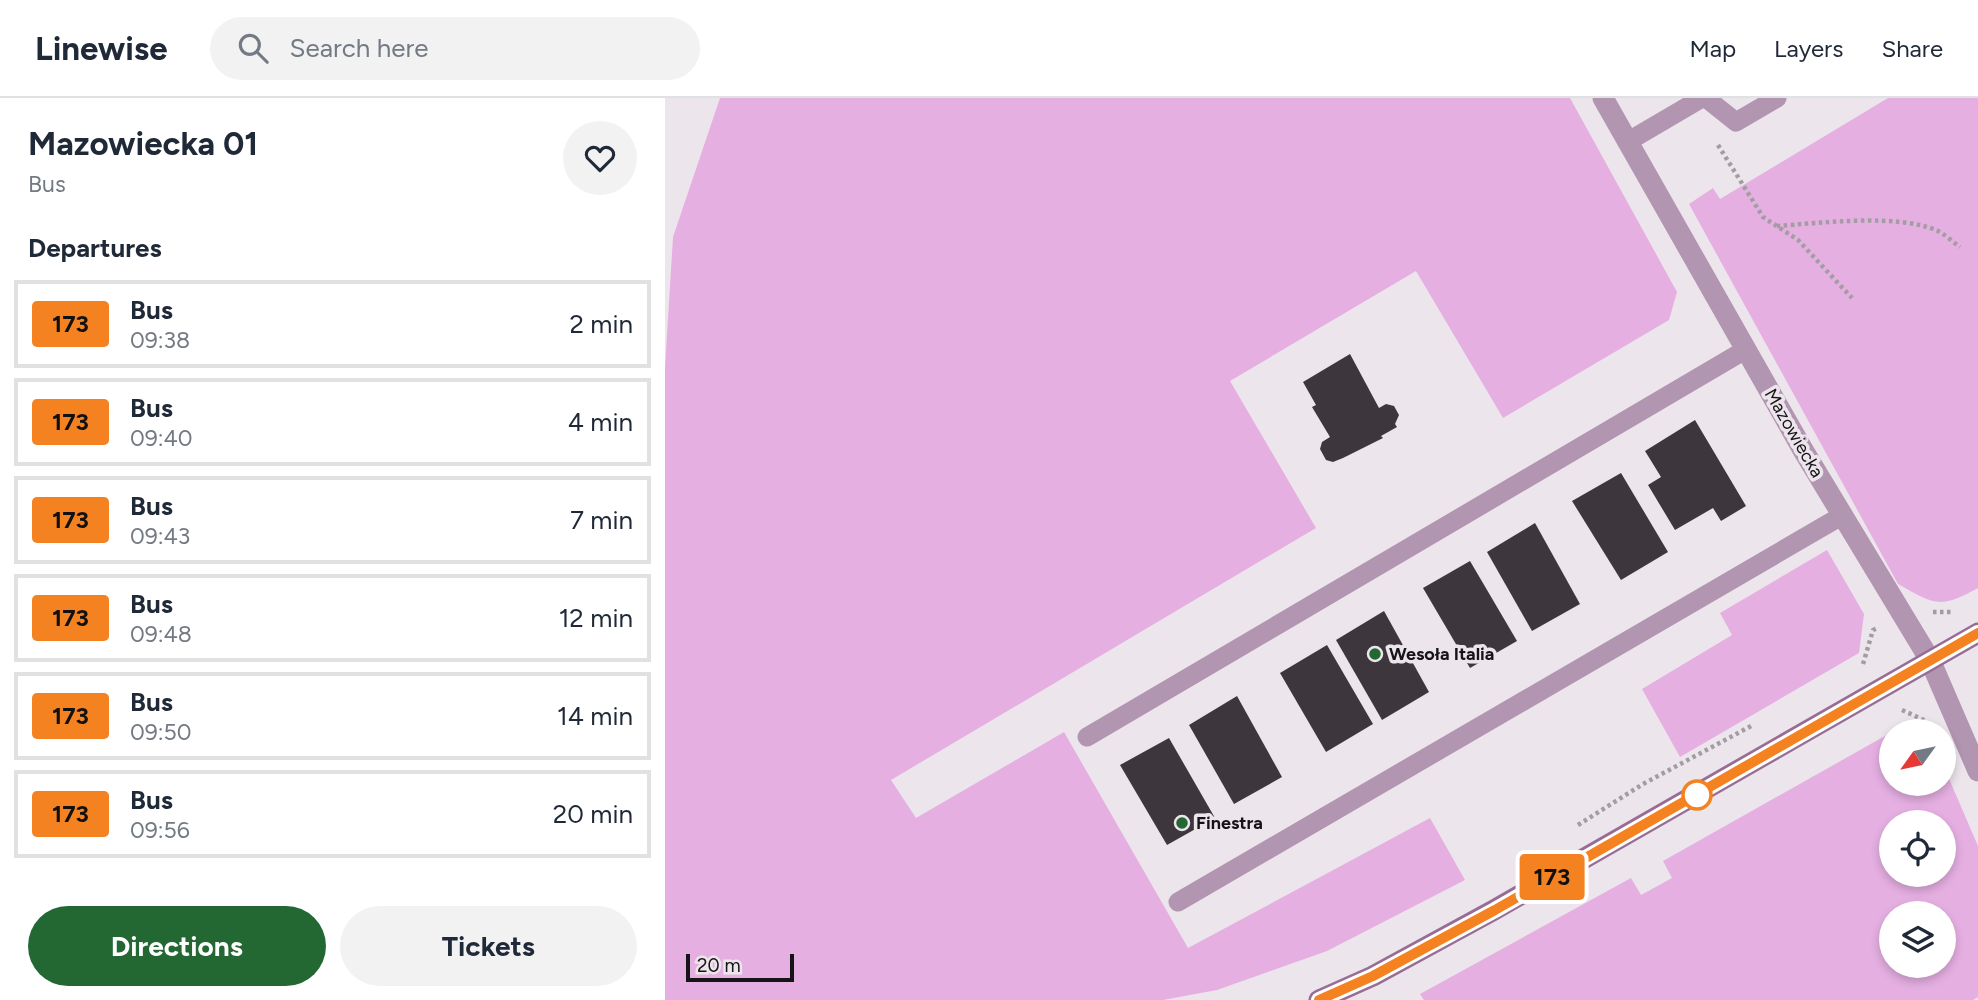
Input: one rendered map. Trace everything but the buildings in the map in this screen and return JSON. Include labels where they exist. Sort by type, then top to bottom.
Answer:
[{"type":"main road","points":[[1319,1000],[1385,970],[1978,633]]},
{"type":"street","name":"Mazowiecka","points":[[1603,98],[1745,350],[1930,660],[1978,771]]},
{"type":"lane","points":[[1627,142],[1704,98],[1736,122],[1777,98]]},
{"type":"lane","points":[[1087,737],[1745,350]]},
{"type":"lane","points":[[1178,902],[1843,515]]},
{"type":"path","points":[[1712,136],[1763,218],[1798,240],[1852,298]]},
{"type":"path","points":[[1776,226],[1860,221],[1899,222],[1938,231],[1960,247]]},
{"type":"path","points":[[1859,669],[1865,661],[1874,630],[1920,604],[1933,612],[1955,612],[1961,609]]},
{"type":"path","points":[[1590,855],[1575,827],[1643,784],[1763,720]]},
{"type":"shaded area","points":[[720,98],[1570,98],[1677,292],[1669,320],[1503,418],[1416,271],[1230,381],[1316,528],[891,780],[916,818],[1064,732],[1188,948],[1430,818],[1465,880],[1327,951],[1217,990],[1163,1000],[665,1000],[665,367],[673,237]]},
{"type":"shaded area","points":[[1888,98],[1978,98],[1978,588],[1946,602],[1930,600],[1898,584],[1689,204],[1713,188],[1720,199]]},
{"type":"shaded area","points":[[1827,550],[1864,614],[1859,653],[1680,757],[1642,689],[1732,635],[1720,613]]},
{"type":"shaded area","points":[[1879,739],[1879,796],[1956,796],[1978,846],[1978,997],[1973,1000],[1424,1000],[1420,994],[1631,878],[1641,895],[1672,878],[1663,861]]},
{"type":"bus line","name":"173","points":[[1319,1000],[1373,976],[1495,910],[1978,633]]},
{"type":"place","name":"Wesoła Italia","points":[[1375,654]]},
{"type":"place","name":"Finestra","points":[[1182,823]]}]
